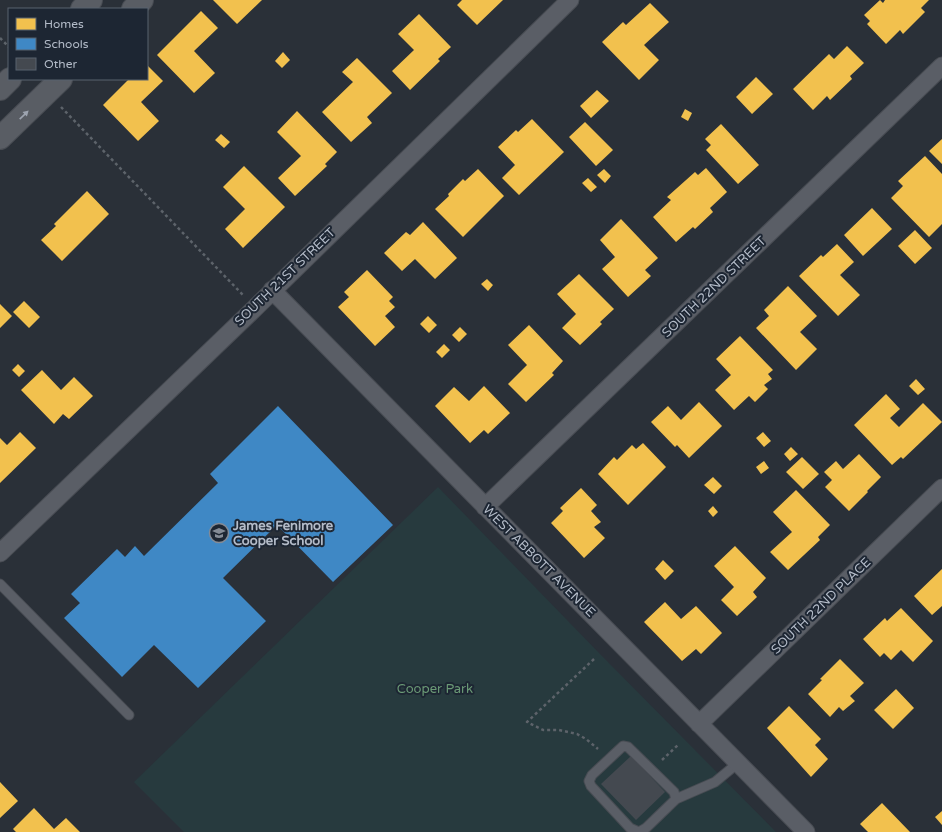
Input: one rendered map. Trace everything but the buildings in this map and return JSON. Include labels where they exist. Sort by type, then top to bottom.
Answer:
[{"type":"street","points":[[83,8],[91,0]]},
{"type":"street","points":[[134,8],[142,0]]},
{"type":"street","name":"SOUTH 21ST STREET","points":[[0,553],[570,0]]},
{"type":"street","name":"SOUTH 22ND STREET","points":[[485,507],[942,66]]},
{"type":"street","points":[[0,89],[9,80]]},
{"type":"street","points":[[0,138],[57,80]]},
{"type":"street","name":"WEST ABBOTT AVENUE","points":[[272,290],[806,832]]},
{"type":"street","name":"SOUTH 22ND PLACE","points":[[699,724],[942,488]]},
{"type":"lane","points":[[0,584],[128,715]]},
{"type":"lane","points":[[676,799],[674,792],[628,747],[623,746],[592,775],[589,781],[591,786],[630,828],[639,832],[646,828],[676,799],[715,782],[738,762]]},
{"type":"path","points":[[0,38],[8,46]]},
{"type":"path","points":[[61,107],[243,295]]},
{"type":"path","points":[[594,659],[527,722],[543,730],[559,730],[577,734],[586,739],[609,759]]},
{"type":"path","points":[[652,770],[678,744]]},
{"type":"green space","name":"Cooper Park","points":[[438,487],[776,832],[184,832],[134,782]]},
{"type":"place","name":"James Fenimore Cooper School","points":[[219,533]]}]
